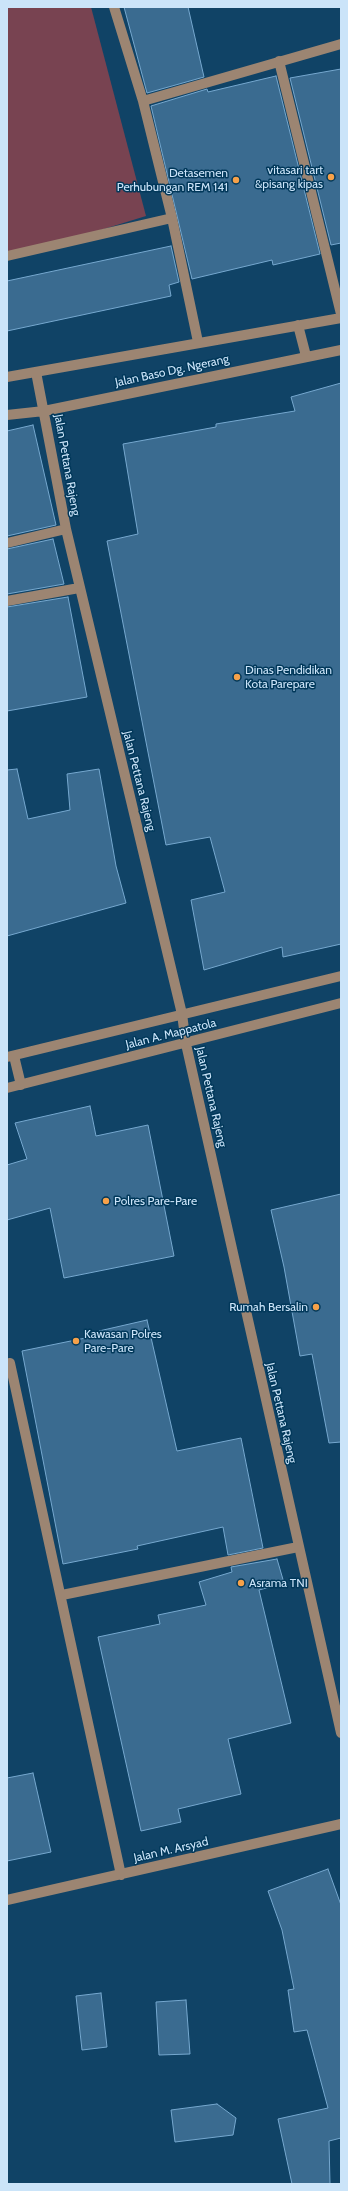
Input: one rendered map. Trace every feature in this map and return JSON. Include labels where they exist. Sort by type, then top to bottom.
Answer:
[{"type":"street","points":[[114,7],[142,101],[172,218],[198,342]]},
{"type":"street","points":[[142,101],[341,44]]},
{"type":"street","points":[[279,61],[341,314]]},
{"type":"street","points":[[7,256],[172,218]]},
{"type":"street","name":"Jalan Baso Dg. Ngerang","points":[[7,377],[198,342],[341,318]]},
{"type":"street","points":[[298,325],[306,356]]},
{"type":"street","name":"Jalan Baso Dg. Ngerang","points":[[7,415],[44,411],[341,350]]},
{"type":"street","name":"Jalan Pettana Rajeng","points":[[36,372],[66,529],[79,588],[182,1014],[186,1044],[341,1733]]},
{"type":"street","points":[[7,543],[66,529]]},
{"type":"street","points":[[7,601],[79,588]]},
{"type":"street","name":"Jalan A. Mappatola","points":[[11,1056],[341,976]]},
{"type":"street","name":"Jalan A. Mappatola","points":[[7,1088],[186,1044],[341,1003]]},
{"type":"street","points":[[11,1056],[21,1085]]},
{"type":"street","points":[[10,1363],[62,1595],[121,1875]]},
{"type":"street","points":[[62,1595],[298,1547]]},
{"type":"street","name":"Jalan M. Arsyad","points":[[7,1900],[341,1824]]},
{"type":"shaded area","points":[[7,7],[91,7],[146,216],[7,259]]},
{"type":"building","points":[[124,7],[188,7],[204,77],[147,93]]},
{"type":"building","name":"vitasari tart &pisang kipas","points":[[341,69],[341,243],[331,245],[290,78]]},
{"type":"building","name":"Detasemen Perhubungan REM 141","points":[[276,76],[320,254],[273,265],[272,260],[192,279],[151,106],[207,89],[208,92]]},
{"type":"building","points":[[171,246],[179,282],[169,285],[171,296],[7,331],[7,281]]},
{"type":"building","name":"Dinas Pendidikan Kota Parepare","points":[[341,383],[341,944],[283,957],[282,947],[204,970],[191,900],[225,892],[210,837],[166,845],[107,541],[138,534],[123,444],[216,427],[216,424],[295,411],[291,397]]},
{"type":"building","points":[[33,425],[56,525],[7,536],[7,431]]},
{"type":"building","points":[[53,539],[64,584],[7,594],[7,549]]},
{"type":"building","points":[[68,597],[87,697],[7,711],[7,607]]},
{"type":"building","points":[[17,769],[28,819],[70,810],[67,774],[99,769],[116,866],[126,903],[7,936],[7,770]]},
{"type":"building","name":"Polres Pare-Pare","points":[[90,1106],[96,1136],[148,1125],[174,1256],[64,1278],[50,1208],[7,1220],[7,1165],[27,1159],[15,1123]]},
{"type":"building","points":[[341,1194],[341,1442],[329,1443],[312,1354],[300,1356],[284,1267],[271,1210]]},
{"type":"building","points":[[147,1320],[177,1451],[241,1438],[263,1548],[228,1555],[223,1527],[137,1546],[138,1549],[63,1564],[22,1351],[100,1335],[99,1331]]},
{"type":"building","points":[[277,1559],[284,1583],[259,1590],[291,1723],[228,1739],[241,1794],[178,1809],[181,1822],[141,1831],[98,1637],[160,1624],[158,1615],[206,1605],[199,1582],[232,1572],[231,1567]]},
{"type":"building","points":[[33,1773],[51,1852],[7,1861],[7,1778]]},
{"type":"building","points":[[328,1869],[341,1905],[341,2138],[329,2141],[330,2184],[292,2184],[278,2119],[328,2108],[307,2030],[294,2032],[288,1990],[294,1989],[282,1930],[268,1891]]},
{"type":"building","points":[[101,1993],[107,2047],[82,2050],[76,1996]]},
{"type":"building","points":[[186,2000],[190,2054],[159,2055],[156,2002]]},
{"type":"building","points":[[217,2104],[236,2118],[233,2135],[175,2142],[171,2110]]},
{"type":"place","name":"vitasari tart &pisang kipas","points":[[331,177]]},
{"type":"place","name":"Detasemen Perhubungan REM 141","points":[[236,180]]},
{"type":"place","name":"Dinas Pendidikan Kota Parepare","points":[[237,677]]},
{"type":"place","name":"Polres Pare-Pare","points":[[106,1201]]},
{"type":"place","name":"Rumah Bersalin","points":[[316,1307]]},
{"type":"place","name":"Kawasan Polres Pare-Pare","points":[[76,1341]]},
{"type":"place","name":"Asrama TNI","points":[[241,1583]]}]
